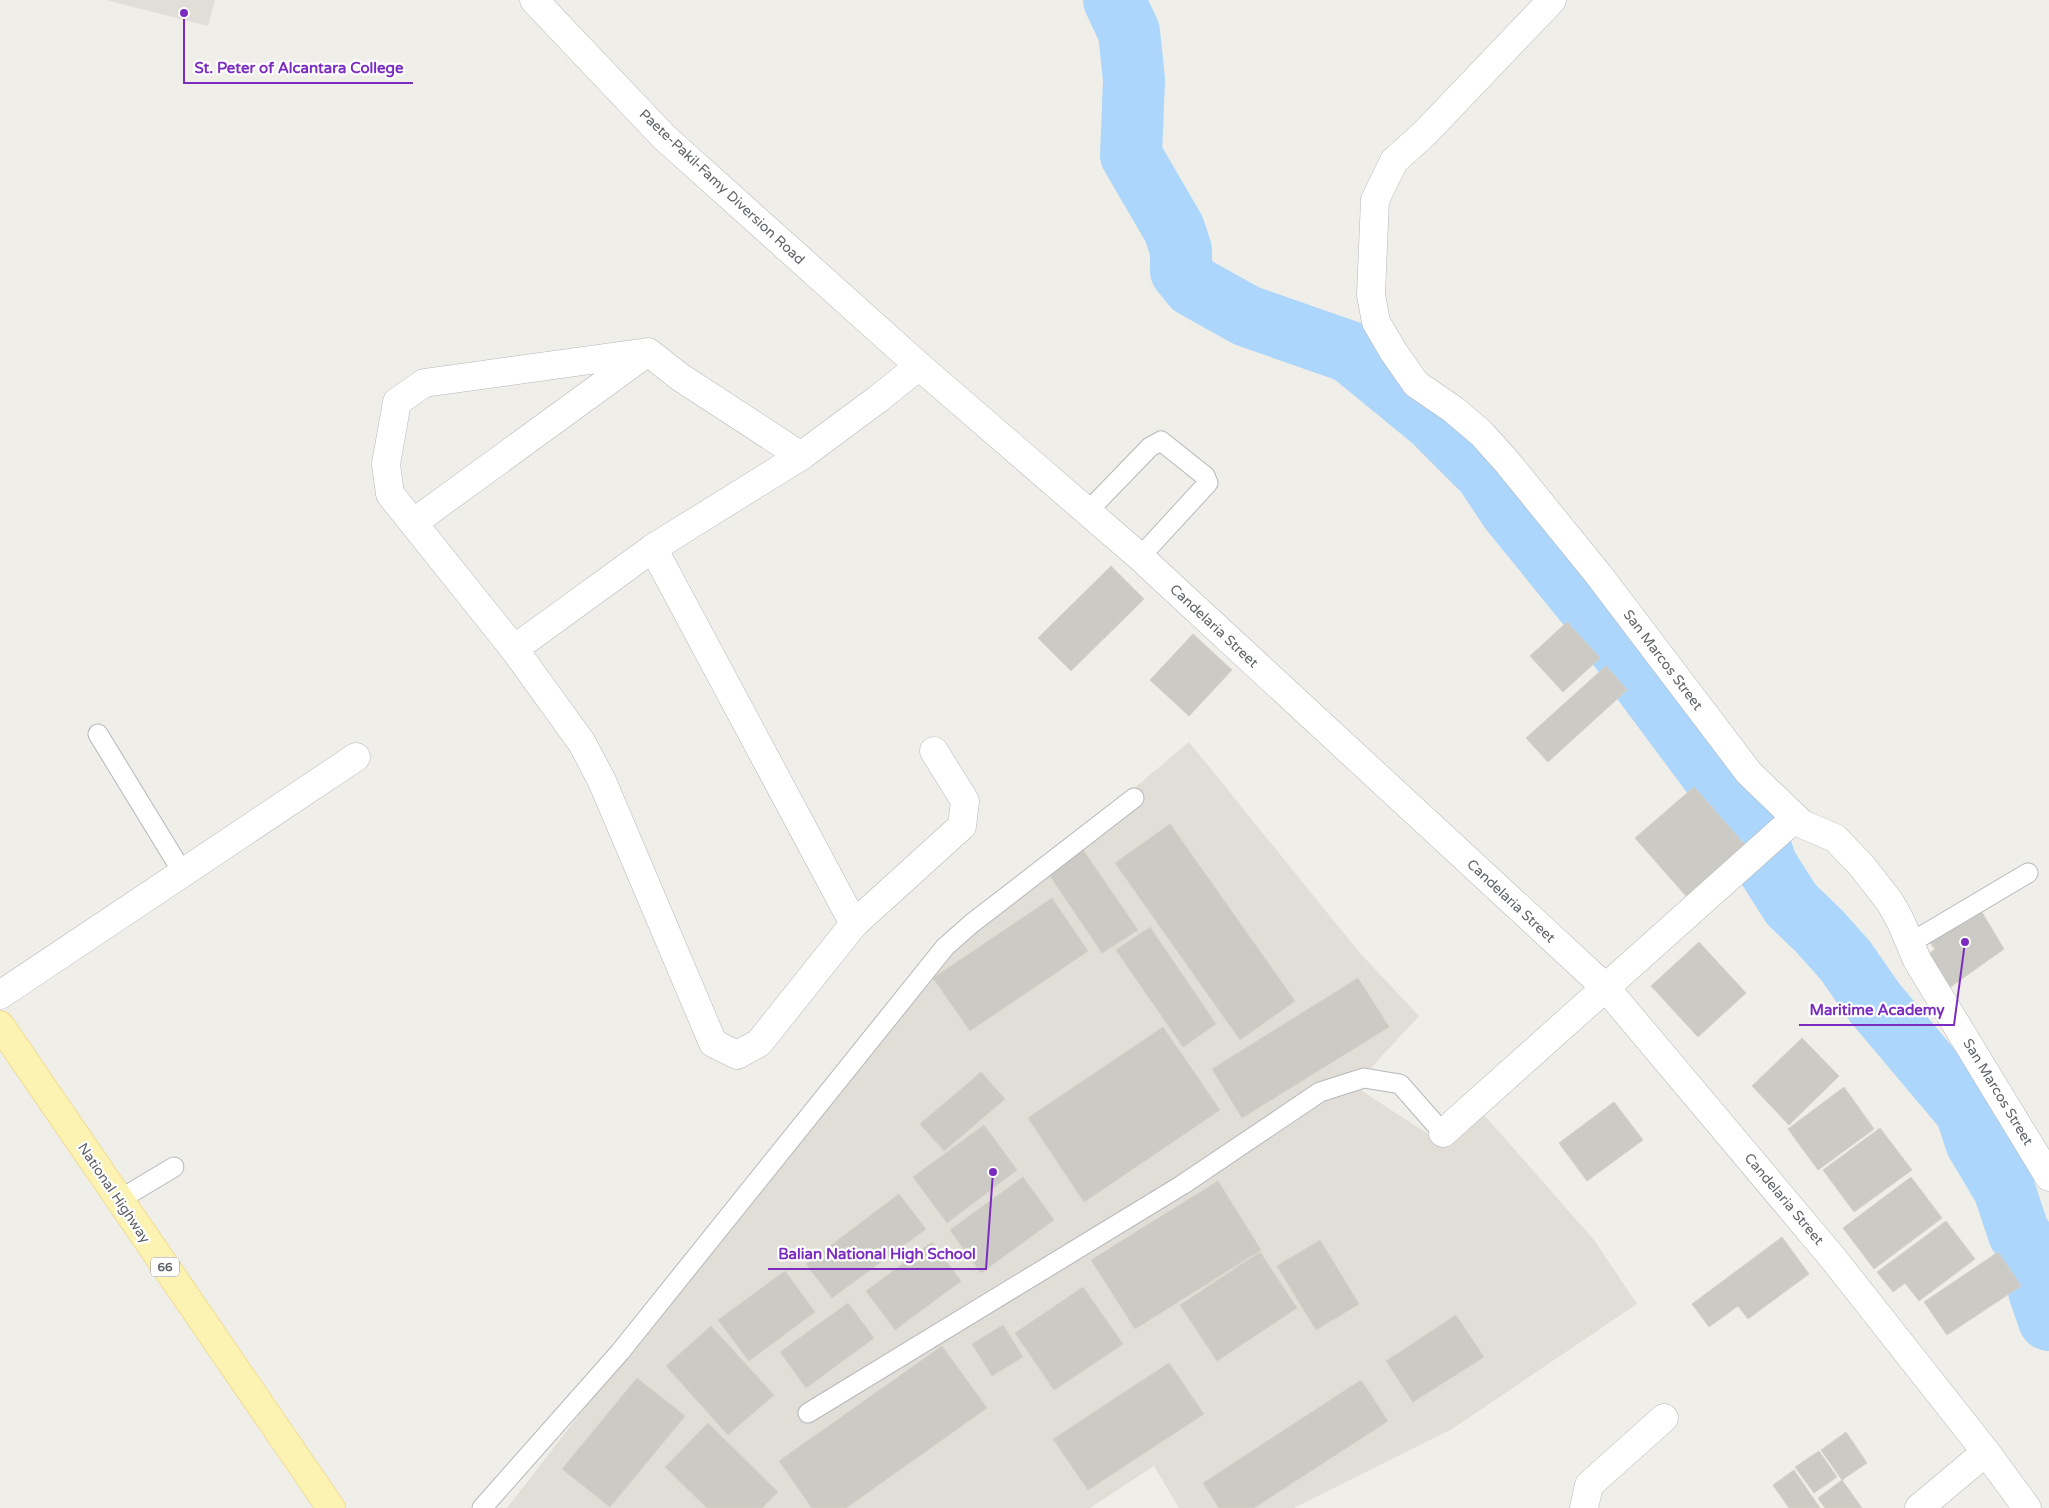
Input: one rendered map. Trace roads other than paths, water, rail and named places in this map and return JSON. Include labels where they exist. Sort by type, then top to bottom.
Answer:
[{"type":"main road","name":"National Highway","points":[[0,1025],[331,1508]]},
{"type":"street","name":"Paete-Pakil-Famy Diversion Road","points":[[534,0],[664,137],[918,366]]},
{"type":"street","name":"San Marcos Street","points":[[1552,0],[1425,133],[1394,162],[1375,200],[1372,295],[1376,322],[1392,351],[1416,384],[1454,410],[1481,433],[1507,462],[1592,567],[1749,773],[1802,824],[1835,838],[1862,865],[1890,902],[1917,960],[2049,1177]]},
{"type":"street","points":[[801,456],[680,377],[648,352],[424,383],[397,402],[386,464],[390,494],[514,649],[582,744],[602,781],[713,1043],[736,1055],[758,1043],[854,924],[962,826],[965,801],[934,750]]},
{"type":"street","points":[[413,523],[648,352]]},
{"type":"street","points":[[514,649],[653,548],[801,456],[878,399],[918,366]]},
{"type":"street","name":"Candelaria Street","points":[[918,366],[1140,557],[1606,988],[1832,1257],[1986,1452],[2027,1508]]},
{"type":"street","points":[[653,548],[854,924]]},
{"type":"street","points":[[0,996],[356,757]]},
{"type":"street","points":[[1443,1133],[1795,818]]},
{"type":"street","points":[[1584,1508],[1589,1485],[1664,1418]]},
{"type":"street","points":[[1919,1508],[1986,1452]]},
{"type":"lane","points":[[1088,511],[1150,447],[1161,441],[1205,476],[1208,483],[1140,557]]},
{"type":"lane","points":[[98,734],[184,873]]},
{"type":"lane","points":[[482,1508],[620,1352],[945,947],[971,924],[1134,798]]},
{"type":"lane","points":[[1910,943],[2028,873]]},
{"type":"lane","points":[[808,1413],[1182,1185],[1320,1092],[1364,1078],[1400,1084],[1443,1133]]},
{"type":"lane","points":[[119,1200],[174,1166]]},
{"type":"waterway","points":[[1114,0],[1129,32],[1134,80],[1131,155],[1174,229],[1181,250],[1181,271],[1193,286],[1247,316],[1350,352],[1433,420],[1485,472],[1511,511],[1602,623],[1644,683],[1755,832],[1767,866],[1791,904],[1845,960],[1875,1003],[1966,1111],[1976,1142],[2004,1189],[2019,1234],[2037,1257],[2039,1291],[2049,1320]]},
{"type":"place","name":"St. Peter of Alcantara College","points":[[184,13]]},
{"type":"place","name":"Maritime Academy","points":[[1965,942]]},
{"type":"place","name":"Balian National High School","points":[[993,1172]]}]
